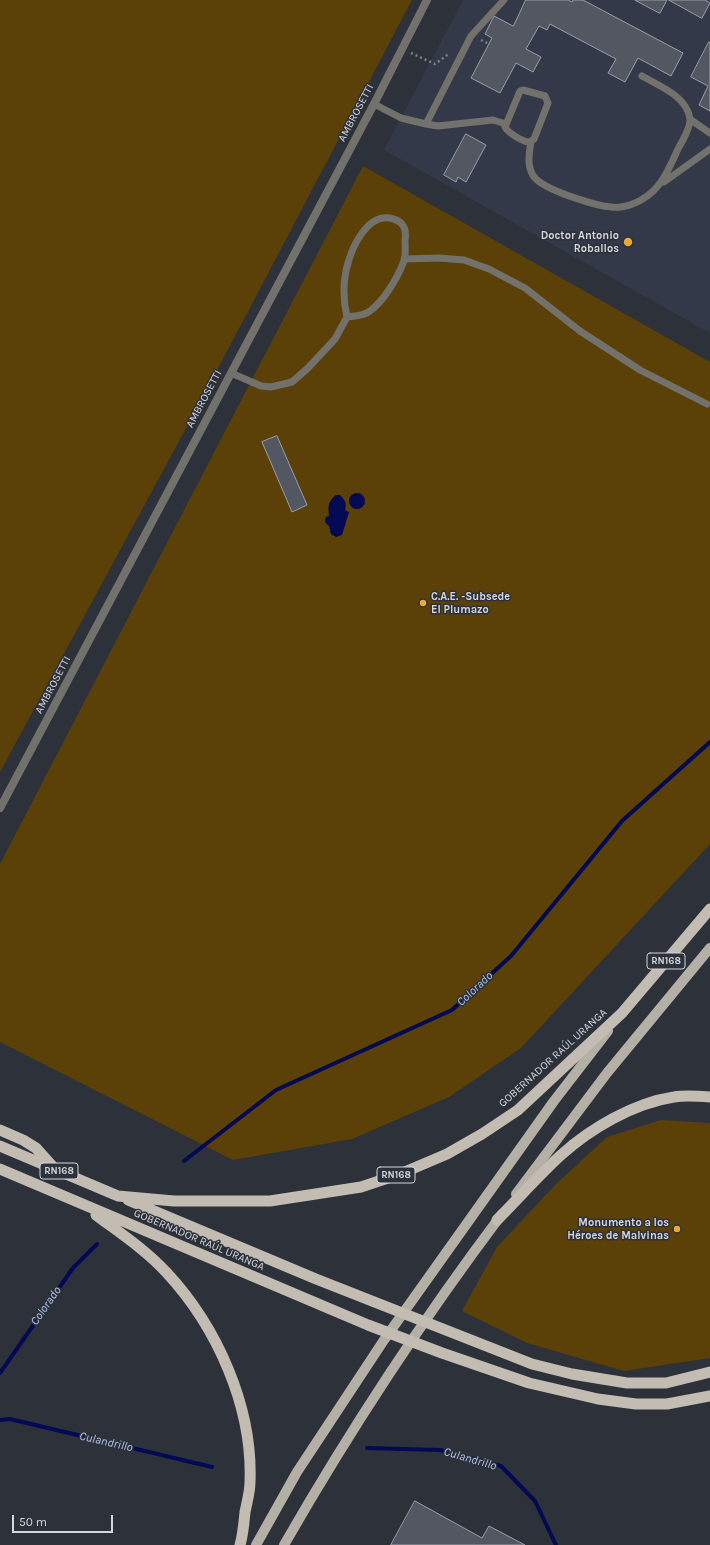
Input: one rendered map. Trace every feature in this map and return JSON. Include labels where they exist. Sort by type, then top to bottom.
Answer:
[{"type":"highway","name":"GOBERNADOR RAÚL URANGA","points":[[0,1146],[118,1196],[174,1201],[270,1202],[361,1187],[400,1174],[446,1154],[482,1134],[518,1110],[622,1013],[710,909]]},
{"type":"highway","points":[[497,1220],[562,1154],[591,1132],[615,1117],[637,1107],[674,1097],[710,1097]]},
{"type":"highway","points":[[0,1130],[23,1140],[36,1148],[56,1170]]},
{"type":"highway","name":"GOBERNADOR RAÚL URANGA","points":[[0,1169],[368,1324],[442,1353],[529,1383],[598,1399],[636,1404],[667,1404],[710,1396]]},
{"type":"highway","points":[[118,1196],[379,1304],[532,1364],[572,1374],[627,1383],[666,1383],[710,1372]]},
{"type":"highway","points":[[81,1204],[135,1243],[166,1272],[192,1304],[211,1332],[225,1360],[238,1398],[249,1445],[250,1483],[240,1545]]},
{"type":"main road","points":[[284,1545],[319,1484],[404,1351],[497,1220],[607,1073],[710,948]]},
{"type":"main road","name":"GOBERNADOR RAÚL URANGA","points":[[256,1545],[297,1472],[384,1340],[554,1101],[622,1013]]},
{"type":"street","name":"AMBROSETTI","points":[[0,808],[374,104],[427,0]]},
{"type":"lane","points":[[426,124],[471,36],[504,0]]},
{"type":"lane","points":[[642,76],[677,96],[686,107],[691,120],[710,133]]},
{"type":"lane","points":[[531,141],[526,142],[507,131],[505,127],[520,91],[526,90],[545,96],[548,102],[534,139],[531,141],[528,158],[529,166],[536,179],[551,188],[591,203],[621,207],[641,200],[710,149]]},
{"type":"lane","points":[[374,104],[401,118],[438,126],[493,120],[506,124]]},
{"type":"lane","points":[[662,183],[691,120]]},
{"type":"lane","points":[[231,373],[261,386],[271,387],[292,382],[308,368],[335,339],[347,317],[344,292],[348,263],[362,232],[372,222],[379,218],[395,219],[402,223],[406,232],[404,259],[396,278],[384,296],[371,311],[362,315],[347,317]]},
{"type":"lane","points":[[404,259],[439,258],[464,260],[490,269],[525,288],[580,331],[640,370],[707,404]]},
{"type":"path","points":[[471,36],[489,44]]},
{"type":"path","points":[[402,48],[435,64],[454,50]]},
{"type":"shaded area","points":[[0,0],[412,0],[204,395],[0,772]]},
{"type":"shaded area","name":"Doctor Antonio Roballos","points":[[463,0],[710,0],[710,333],[384,150]]},
{"type":"shaded area","name":"C.A.E. -Subsede El Plumazo","points":[[363,166],[710,362],[710,844],[521,1048],[449,1097],[352,1139],[233,1160],[0,1042],[0,864]]},
{"type":"shaded area","points":[[357,493],[364,498],[365,501],[360,508],[357,509],[350,504],[349,501],[354,494]]},
{"type":"shaded area","points":[[336,495],[340,495],[343,498],[346,503],[345,510],[349,512],[342,535],[336,537],[331,534],[329,526],[325,522],[326,517],[329,516],[330,502]]},
{"type":"shaded area","points":[[661,1120],[710,1123],[710,1358],[624,1371],[527,1343],[462,1311],[497,1247],[556,1184],[607,1137]]},
{"type":"building","points":[[526,0],[568,0],[572,2],[573,0],[583,0],[683,53],[671,76],[638,58],[625,82],[608,73],[616,59],[550,24],[547,30],[539,26],[526,49],[541,57],[533,72],[516,63],[500,93],[471,78],[492,38],[485,34],[494,16],[513,26]]},
{"type":"building","points":[[635,0],[667,0],[660,13]]},
{"type":"building","points":[[669,0],[705,0],[710,3],[702,18]]},
{"type":"building","points":[[709,42],[710,111],[699,105],[708,86],[691,77]]},
{"type":"building","points":[[466,134],[486,145],[466,182],[458,177],[456,182],[444,175]]},
{"type":"building","points":[[277,436],[307,505],[292,512],[262,442]]},
{"type":"building","points":[[415,1501],[482,1538],[489,1526],[525,1545],[391,1545]]},
{"type":"waterway","name":"Colorado","points":[[184,1161],[276,1090],[452,1010],[511,956],[622,821],[710,742]]},
{"type":"waterway","name":"Colorado","points":[[0,1373],[73,1268],[97,1244]]},
{"type":"waterway","name":"Culandrillo","points":[[0,1420],[10,1419],[212,1467]]},
{"type":"waterway","name":"Culandrillo","points":[[367,1448],[440,1450],[501,1466],[535,1501],[556,1545]]},
{"type":"place","name":"Doctor Antonio Roballos","points":[[628,242]]},
{"type":"place","name":"C.A.E. -Subsede El Plumazo","points":[[423,603]]},
{"type":"place","name":"Monumento a los Héroes de Malvinas","points":[[677,1229]]}]
